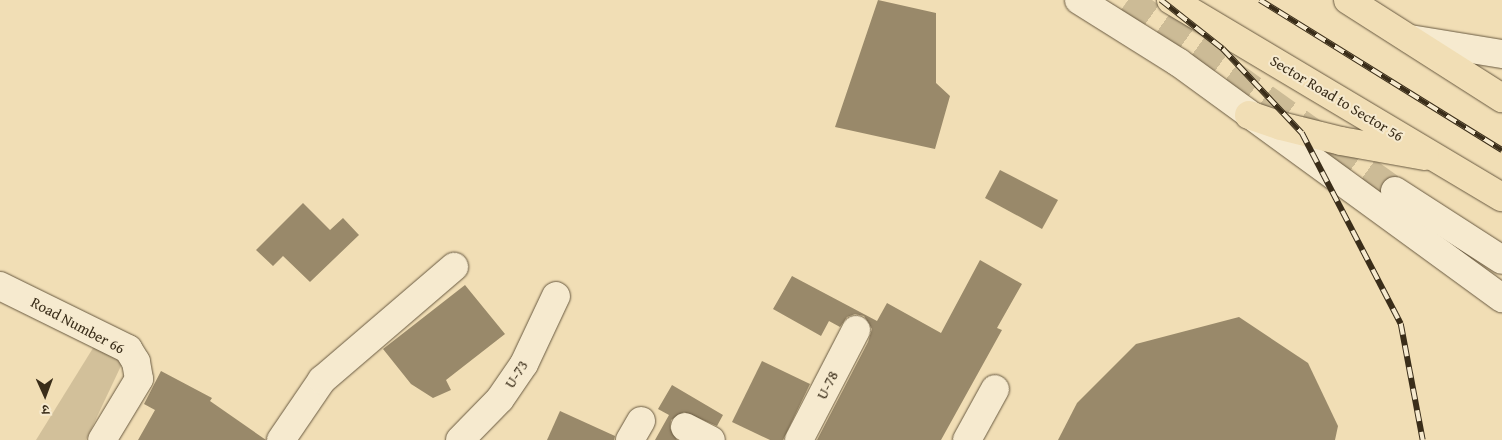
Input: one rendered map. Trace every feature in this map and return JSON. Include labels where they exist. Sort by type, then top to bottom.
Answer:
[{"type":"main road","name":"Sector Road to Sector 56","points":[[1171,0],[1502,197]]},
{"type":"main road","points":[[1348,0],[1502,98]]},
{"type":"main road","points":[[1249,114],[1281,126],[1341,141],[1439,158]]},
{"type":"street","points":[[1079,0],[1178,62],[1502,298]]},
{"type":"street","points":[[1410,39],[1502,54]]},
{"type":"street","points":[[1395,191],[1502,260]]},
{"type":"street","points":[[281,440],[322,380],[454,267]]},
{"type":"street","name":"Road Number 66","points":[[0,286],[128,349],[136,362],[139,379],[102,440]]},
{"type":"street","name":"U-73","points":[[460,440],[500,399],[524,364],[556,296]]},
{"type":"street","name":"U-78","points":[[799,440],[856,330]]},
{"type":"street","points":[[968,440],[995,389]]},
{"type":"street","points":[[685,427],[711,440]]},
{"type":"shaded area","points":[[98,340],[128,351],[86,440],[36,440]]},
{"type":"building","points":[[878,0],[936,13],[936,83],[950,96],[935,149],[835,127]]},
{"type":"building","points":[[1000,170],[1058,200],[1042,229],[985,198]]},
{"type":"building","points":[[303,203],[330,230],[343,218],[359,235],[310,282],[283,256],[273,266],[256,250]]},
{"type":"building","points":[[980,260],[1022,284],[997,328],[1002,330],[941,440],[817,440],[868,342],[872,329],[864,316],[855,314],[847,317],[840,327],[829,321],[821,336],[773,309],[792,276],[877,321],[887,303],[941,333]]},
{"type":"building","points":[[465,285],[505,334],[446,380],[451,390],[433,398],[411,384],[383,349]]},
{"type":"building","points":[[1239,317],[1308,363],[1338,426],[1335,440],[1058,440],[1077,403],[1136,344]]},
{"type":"building","points":[[762,361],[810,384],[783,440],[770,440],[732,422]]},
{"type":"building","points":[[161,371],[212,398],[210,401],[266,440],[138,440],[155,410],[144,404]]},
{"type":"building","points":[[672,385],[723,415],[717,426],[684,412],[671,420],[670,428],[677,440],[655,440],[669,415],[658,409]]},
{"type":"building","points":[[560,411],[615,436],[614,440],[547,440]]},
{"type":"tunnel","points":[[1128,0],[1395,191]]},
{"type":"railway","points":[[1161,0],[1223,49],[1302,133],[1401,324],[1423,440]]},
{"type":"railway","points":[[1260,0],[1502,150]]}]
